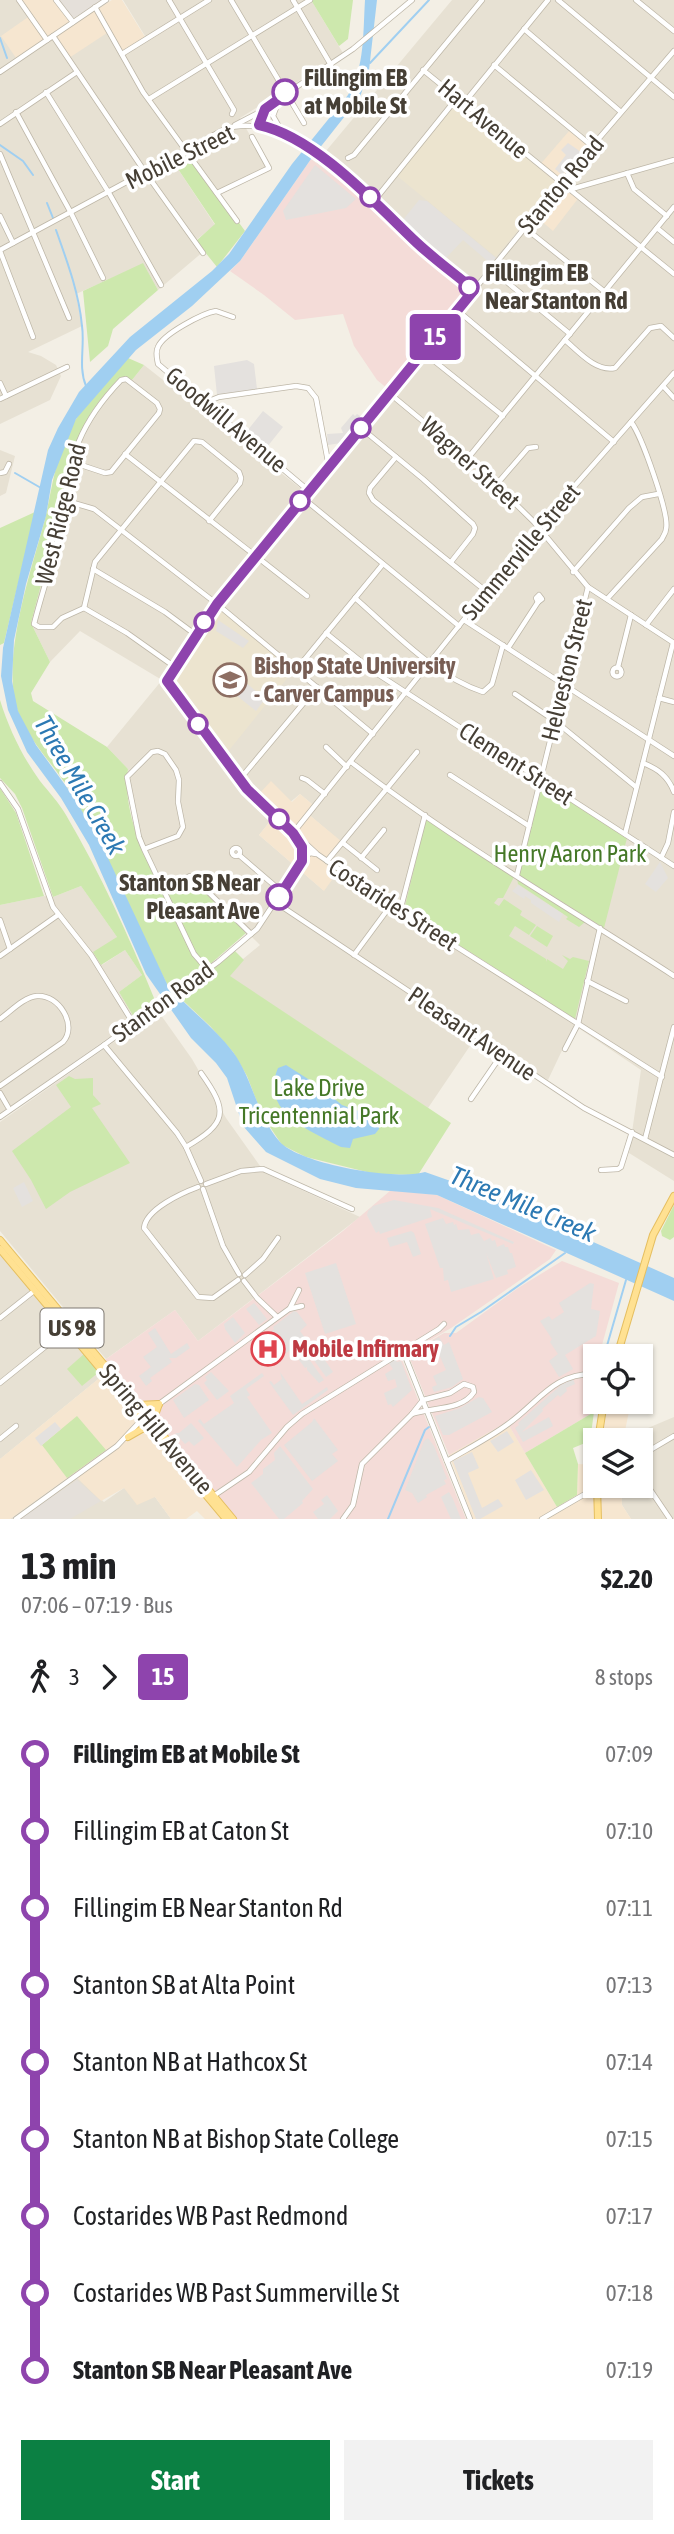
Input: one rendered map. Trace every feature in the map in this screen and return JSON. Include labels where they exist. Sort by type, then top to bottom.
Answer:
[{"type":"main road","points":[[621,1344],[658,1224],[674,1196]]},
{"type":"main road","name":"Spring Hill Avenue","points":[[0,1240],[3,1253],[226,1519]]},
{"type":"main road","name":"Spring Hill Avenue","points":[[3,1253],[135,1405],[143,1418]]},
{"type":"main road","points":[[128,1437],[142,1429],[152,1428],[159,1404],[135,1405]]},
{"type":"main road","name":"Spring Hill Avenue","points":[[211,1498],[233,1519]]},
{"type":"main road","points":[[597,1498],[598,1519]]},
{"type":"street","points":[[19,0],[47,40]]},
{"type":"street","points":[[56,0],[73,22]]},
{"type":"street","points":[[0,72],[106,0]]},
{"type":"street","points":[[169,0],[234,110],[232,114]]},
{"type":"street","points":[[122,54],[209,0]]},
{"type":"street","points":[[230,0],[304,123]]},
{"type":"street","points":[[293,0],[331,65]]},
{"type":"street","points":[[149,99],[310,0]]},
{"type":"street","points":[[232,127],[265,109],[331,65],[412,0]]},
{"type":"street","points":[[348,158],[354,155],[482,0]]},
{"type":"street","points":[[464,103],[548,0]]},
{"type":"street","points":[[558,0],[674,97]]},
{"type":"street","points":[[636,0],[674,31]]},
{"type":"street","points":[[95,7],[149,99],[237,221]]},
{"type":"street","points":[[524,29],[621,112]]},
{"type":"street","points":[[53,36],[203,253]]},
{"type":"street","name":"Stanton Road","points":[[168,684],[168,678],[217,604],[592,146],[674,51]]},
{"type":"street","points":[[494,65],[592,146]]},
{"type":"street","name":"Hart Avenue","points":[[424,70],[674,274]]},
{"type":"street","points":[[0,124],[77,72]]},
{"type":"street","points":[[46,92],[109,193],[161,285]]},
{"type":"street","points":[[374,201],[457,97]]},
{"type":"street","points":[[280,99],[273,116],[284,133]]},
{"type":"street","name":"Mobile Street","points":[[0,251],[232,127],[259,125],[265,109]]},
{"type":"street","points":[[16,112],[103,278]]},
{"type":"street","points":[[259,125],[284,133],[350,178],[418,243],[474,290]]},
{"type":"street","points":[[217,193],[269,168],[252,137]]},
{"type":"street","points":[[0,154],[69,318]]},
{"type":"street","points":[[568,190],[674,160]]},
{"type":"street","points":[[626,173],[634,189],[667,216]]},
{"type":"street","points":[[468,458],[674,207]]},
{"type":"street","points":[[0,216],[13,243]]},
{"type":"street","points":[[525,228],[605,292]]},
{"type":"street","points":[[657,228],[674,242]]},
{"type":"street","points":[[0,251],[33,337]]},
{"type":"street","points":[[491,269],[570,334]]},
{"type":"street","points":[[457,310],[614,442]]},
{"type":"street","name":"Goodwill Avenue","points":[[233,317],[223,312],[203,315],[167,337],[157,348],[157,359],[162,369],[309,491]]},
{"type":"street","points":[[565,340],[598,366],[609,369],[615,368],[650,328],[656,325],[661,326],[674,338]]},
{"type":"street","points":[[423,352],[503,416]]},
{"type":"street","points":[[0,399],[67,367]]},
{"type":"street","name":"Summerville Street","points":[[293,833],[538,527],[674,373]]},
{"type":"street","name":"West Ridge Road","points":[[84,608],[62,618],[53,627],[38,627],[34,624],[62,514],[72,462],[82,431],[99,404],[121,380],[126,379],[160,409],[125,454]]},
{"type":"street","points":[[0,383],[6,396]]},
{"type":"street","points":[[204,403],[208,399],[296,386],[308,388],[316,398],[329,467]]},
{"type":"street","points":[[663,386],[674,398]]},
{"type":"street","name":"Wagner Street","points":[[389,393],[468,458],[496,485],[538,527],[588,587],[673,643]]},
{"type":"street","points":[[607,599],[662,539],[667,529],[655,476],[638,429],[631,422]]},
{"type":"street","points":[[361,428],[475,528],[451,562]]},
{"type":"street","points":[[175,667],[127,633],[84,608],[93,569],[95,562],[120,530],[191,443],[197,440],[239,472],[241,478],[240,484],[209,521]]},
{"type":"street","points":[[496,485],[528,448],[536,447]]},
{"type":"street","points":[[72,462],[105,473],[111,472],[125,454],[307,596]]},
{"type":"street","points":[[396,457],[370,488],[369,493],[373,500],[487,592]]},
{"type":"street","points":[[0,473],[5,472],[9,464]]},
{"type":"street","points":[[573,572],[629,508],[642,497],[659,494]]},
{"type":"street","points":[[303,498],[459,626]]},
{"type":"street","points":[[63,500],[93,509],[217,604],[373,734]]},
{"type":"street","points":[[296,670],[383,564]]},
{"type":"street","points":[[93,569],[165,612],[196,635]]},
{"type":"street","name":"Helveston Street","points":[[517,876],[588,587]]},
{"type":"street","points":[[646,625],[674,589]]},
{"type":"street","points":[[355,598],[430,662],[483,692],[492,684],[506,647],[538,602]]},
{"type":"street","points":[[618,667],[631,615]]},
{"type":"street","points":[[464,620],[674,757]]},
{"type":"street","name":"Clement Street","points":[[326,634],[373,671],[674,866]]},
{"type":"street","points":[[625,834],[673,643]]},
{"type":"street","name":"Costarides Street","points":[[168,684],[240,779],[317,854],[400,911],[662,1077]]},
{"type":"street","points":[[240,779],[317,687]]},
{"type":"street","points":[[515,694],[555,721],[636,788]]},
{"type":"street","points":[[659,698],[674,702]]},
{"type":"street","points":[[326,747],[346,767]]},
{"type":"street","points":[[144,849],[178,836],[183,827],[176,770],[165,754],[158,751],[152,752],[127,777],[139,837],[144,849],[194,954],[208,970]]},
{"type":"street","points":[[327,861],[417,752]]},
{"type":"street","points":[[351,762],[386,789],[517,876],[674,976]]},
{"type":"street","points":[[643,763],[658,769],[667,777],[674,792]]},
{"type":"street","points":[[450,775],[529,826]]},
{"type":"street","points":[[302,778],[325,794]]},
{"type":"street","points":[[0,783],[18,809],[48,895],[58,915],[91,955],[130,1018]]},
{"type":"street","points":[[661,858],[668,843],[674,812]]},
{"type":"street","points":[[400,911],[425,815]]},
{"type":"street","points":[[361,858],[384,831]]},
{"type":"street","points":[[293,833],[302,847],[302,861]]},
{"type":"street","points":[[300,838],[305,849],[302,861]]},
{"type":"street","points":[[343,842],[377,870]]},
{"type":"street","points":[[302,861],[310,853],[317,854]]},
{"type":"street","points":[[239,855],[282,892]]},
{"type":"street","name":"Stanton Road","points":[[0,1117],[158,1007],[251,934],[302,861]]},
{"type":"street","points":[[164,890],[190,876],[251,934]]},
{"type":"street","name":"Pleasant Avenue","points":[[275,902],[584,1108],[674,1155]]},
{"type":"street","points":[[354,955],[391,904]]},
{"type":"street","points":[[0,956],[58,915]]},
{"type":"street","points":[[0,920],[10,949]]},
{"type":"street","points":[[565,1049],[578,1024],[600,928]]},
{"type":"street","points":[[587,981],[626,1001]]},
{"type":"street","points":[[0,1019],[31,997],[46,996],[53,1000],[65,1016],[70,1030],[63,1042],[0,1086]]},
{"type":"street","points":[[645,1139],[672,1047],[674,1027]]},
{"type":"street","points":[[104,1045],[148,1100],[168,1120],[186,1147],[223,1246],[241,1277],[257,1298],[277,1317]]},
{"type":"street","points":[[471,1099],[502,1054]]},
{"type":"street","points":[[186,1147],[214,1129],[219,1119],[220,1112],[214,1092],[201,1073]]},
{"type":"street","points":[[0,1093],[8,1107]]},
{"type":"street","points":[[601,1170],[621,1167],[632,1132]]},
{"type":"street","points":[[278,1238],[263,1259],[220,1294],[206,1299],[198,1297],[193,1291],[148,1234],[144,1224],[149,1215],[169,1201],[202,1185],[251,1169],[263,1169],[352,1209]]},
{"type":"street","points":[[289,1309],[299,1290]]},
{"type":"street","points":[[0,1318],[34,1291]]},
{"type":"street","points":[[16,1519],[128,1437],[159,1404],[277,1317],[289,1309],[302,1306]]},
{"type":"street","points":[[211,1498],[249,1472],[287,1427],[302,1414],[404,1353],[444,1324]]},
{"type":"street","points":[[0,1383],[66,1330]]},
{"type":"street","points":[[404,1353],[470,1519]]},
{"type":"street","points":[[447,1461],[505,1426],[557,1382],[583,1373]]},
{"type":"street","points":[[343,1519],[353,1505],[362,1464],[423,1400],[450,1393],[464,1384],[473,1387],[473,1395],[464,1401],[450,1407],[427,1409],[412,1414]]},
{"type":"street","points":[[0,1439],[16,1426]]},
{"type":"street","points":[[653,1448],[674,1436]]},
{"type":"street","points":[[542,1519],[583,1494]]},
{"type":"street","points":[[653,1494],[670,1519]]},
{"type":"shaded area","points":[[0,0],[21,0],[52,33],[110,31],[145,36],[123,0],[311,0],[343,53],[240,118],[269,168],[217,193],[174,163],[215,225],[196,240],[204,251],[158,290],[143,264],[76,294],[82,326],[28,352],[56,365],[61,376],[50,400],[0,424]]},
{"type":"shaded area","points":[[21,0],[54,0],[72,25],[112,0],[122,0],[145,37],[122,51],[110,31],[69,58],[52,33],[16,58],[1,36],[31,15]]},
{"type":"shaded area","points":[[54,0],[102,0],[69,21]]},
{"type":"shaded area","points":[[452,0],[674,0],[674,1181],[629,1153],[641,1070],[574,1025],[548,1080],[474,1040],[428,1108],[229,976],[243,959],[260,945],[197,883],[162,892],[138,840],[126,786],[128,769],[107,747],[162,680],[80,631],[50,662],[31,623],[61,504],[60,494],[80,430],[97,402],[121,377],[132,380],[144,365],[309,495],[388,389],[466,292],[316,163]],"holes":[[[300,794],[312,804],[306,812],[341,842],[323,862],[323,890],[259,835],[276,814]]]},
{"type":"shaded area","points":[[457,101],[557,183],[496,257],[396,175]]},
{"type":"shaded area","points":[[569,131],[590,147],[562,181],[580,196],[553,231],[532,213],[557,183],[538,167]]},
{"type":"shaded area","points":[[568,143],[581,152],[562,175],[555,169],[566,155],[561,150]]},
{"type":"shaded area","points":[[311,159],[356,193],[466,290],[388,389],[377,380],[354,346],[343,314],[295,320],[230,271],[240,261]]},
{"type":"shaded area","points":[[315,165],[356,199],[346,208],[286,220],[283,211]]},
{"type":"shaded area","points":[[419,200],[427,201],[496,258],[491,264],[463,240],[446,258],[402,221]]},
{"type":"shaded area","points":[[247,360],[254,364],[257,389],[217,395],[214,366]]},
{"type":"shaded area","points":[[263,411],[283,427],[267,447],[261,443],[259,445],[247,431]]},
{"type":"shaded area","points":[[353,414],[363,418],[344,441],[341,439],[341,443],[328,445],[327,434],[343,433],[341,428]]},
{"type":"shaded area","points":[[0,450],[15,456],[6,493],[0,496]]},
{"type":"shaded area","name":"Bishop State University - Carver Campus","points":[[218,608],[293,671],[226,754],[173,683],[175,672]]},
{"type":"shaded area","points":[[218,620],[249,641],[243,648],[216,631]]},
{"type":"shaded area","points":[[231,670],[265,699],[256,711],[221,683]]},
{"type":"shaded area","points":[[271,781],[292,802],[300,794],[312,804],[307,813],[341,841],[323,862],[337,873],[324,891],[259,835],[276,814],[257,796]]},
{"type":"shaded area","points":[[660,862],[668,878],[656,892],[645,884]]},
{"type":"shaded area","points":[[518,885],[563,914],[559,922],[525,896],[524,899],[512,891]]},
{"type":"shaded area","points":[[81,886],[117,937],[102,965],[125,950],[142,975],[119,992],[135,1019],[0,1114],[0,905],[44,896],[53,897]]},
{"type":"shaded area","points":[[158,1011],[192,1059],[226,1118],[265,1173],[360,1217],[198,1341],[175,1310],[106,1359],[0,1231],[0,1122]]},
{"type":"shaded area","points":[[24,1182],[33,1201],[22,1207],[13,1188]]},
{"type":"shaded area","name":"Mobile Infirmary","points":[[391,1190],[437,1195],[556,1250],[550,1259],[451,1328],[401,1357],[466,1519],[237,1519],[102,1362],[175,1310],[198,1341],[343,1231]]},
{"type":"shaded area","points":[[394,1200],[438,1208],[514,1242],[513,1244],[430,1209],[432,1217],[376,1233],[367,1215],[368,1211],[373,1206]]},
{"type":"shaded area","points":[[443,1218],[446,1224],[456,1224],[458,1230],[469,1229],[471,1235],[479,1233],[484,1241],[490,1238],[495,1240],[497,1247],[504,1244],[512,1253],[516,1267],[507,1270],[508,1274],[496,1278],[486,1253],[494,1279],[451,1292],[448,1280],[444,1281],[443,1268],[440,1268],[425,1224]]},
{"type":"shaded area","points":[[411,1231],[421,1254],[413,1257],[407,1242],[390,1247],[387,1238]]},
{"type":"shaded area","points":[[0,1251],[102,1376],[0,1459]]},
{"type":"shaded area","points":[[562,1261],[619,1283],[602,1344],[583,1344],[583,1414],[591,1414],[525,1453],[507,1422],[449,1455],[408,1354],[444,1333],[456,1333],[518,1288]]},
{"type":"shaded area","points":[[336,1263],[356,1324],[325,1334],[305,1273]]},
{"type":"shaded area","points":[[590,1283],[594,1284],[591,1309],[600,1311],[596,1336],[565,1355],[573,1369],[559,1377],[549,1361],[558,1354],[540,1321],[549,1316],[552,1320],[564,1312],[559,1303]]},
{"type":"shaded area","points":[[254,1303],[267,1319],[259,1325],[246,1309]]},
{"type":"shaded area","points":[[294,1311],[307,1325],[300,1331],[308,1342],[295,1349],[292,1344],[293,1348],[280,1358],[276,1353],[274,1355],[277,1362],[274,1363],[272,1357],[267,1361],[254,1343]]},
{"type":"shaded area","points":[[233,1317],[245,1333],[235,1343],[224,1324]]},
{"type":"shaded area","points":[[155,1328],[171,1354],[187,1343],[190,1348],[176,1358],[169,1358],[172,1362],[150,1378],[152,1381],[146,1386],[139,1376],[151,1367],[143,1357],[157,1347],[148,1333]]},
{"type":"shaded area","points":[[439,1337],[444,1345],[449,1342],[463,1379],[452,1387],[434,1392],[432,1387],[437,1385],[433,1376],[446,1370],[438,1352],[412,1361],[409,1354]]},
{"type":"shaded area","points":[[316,1347],[333,1372],[326,1377],[308,1352]]},
{"type":"shaded area","points":[[306,1355],[324,1380],[319,1383],[307,1367],[305,1368],[299,1360]]},
{"type":"shaded area","points":[[395,1359],[397,1362],[401,1361],[412,1390],[393,1407],[388,1405],[384,1393],[397,1387],[395,1379],[388,1381],[385,1374],[393,1369],[389,1363]]},
{"type":"shaded area","points":[[211,1372],[229,1391],[217,1400],[204,1383],[207,1380],[205,1377]]},
{"type":"shaded area","points":[[280,1372],[302,1404],[327,1387],[328,1390],[293,1415],[269,1382],[274,1385],[282,1379]]},
{"type":"shaded area","points":[[262,1373],[264,1376],[246,1389],[250,1395],[247,1397],[272,1433],[261,1440],[237,1467],[198,1421],[200,1419],[204,1424],[234,1403],[230,1396]]},
{"type":"shaded area","points":[[102,1376],[224,1519],[205,1519],[197,1511],[186,1519],[171,1519],[155,1497],[137,1505],[124,1488],[101,1501],[73,1474],[10,1519],[0,1519],[0,1459]]},
{"type":"shaded area","points":[[573,1379],[575,1384],[566,1388],[567,1391],[542,1409],[522,1432],[549,1417],[553,1426],[523,1442],[515,1428],[518,1423],[561,1385]]},
{"type":"shaded area","points":[[195,1384],[199,1385],[209,1400],[184,1418],[173,1400]]},
{"type":"shaded area","points":[[479,1397],[483,1398],[492,1412],[449,1435],[443,1435],[435,1416],[460,1408]]},
{"type":"shaded area","points":[[606,1414],[628,1414],[626,1428],[604,1428]]},
{"type":"shaded area","points":[[674,1417],[674,1519],[631,1519],[622,1505],[622,1498],[653,1498],[653,1428],[648,1428]]},
{"type":"shaded area","points":[[314,1418],[338,1450],[332,1454],[338,1461],[312,1481],[284,1445]]},
{"type":"shaded area","points":[[55,1422],[61,1429],[41,1446],[35,1438]]},
{"type":"shaded area","points":[[507,1422],[557,1507],[577,1495],[578,1464],[583,1464],[583,1498],[622,1498],[622,1505],[631,1519],[473,1519],[449,1455]]},
{"type":"shaded area","points":[[191,1423],[204,1438],[194,1446],[189,1441],[185,1444],[175,1433],[179,1433]]},
{"type":"shaded area","points":[[507,1431],[514,1442],[498,1452],[490,1441]]},
{"type":"shaded area","points":[[428,1438],[447,1479],[444,1480],[446,1484],[426,1495],[427,1497],[418,1503],[412,1493],[405,1490],[424,1441]]},
{"type":"shaded area","points":[[280,1446],[313,1489],[303,1503],[284,1519],[279,1519],[251,1483],[275,1460],[274,1453]]},
{"type":"shaded area","points":[[472,1452],[479,1468],[468,1473],[482,1508],[498,1499],[503,1506],[480,1519],[476,1519],[453,1461]]},
{"type":"shaded area","points":[[531,1470],[544,1490],[526,1500],[515,1480]]},
{"type":"shaded area","points":[[73,1474],[104,1502],[124,1488],[155,1497],[171,1519],[10,1519]]},
{"type":"shaded area","points":[[77,1480],[101,1501],[70,1519],[19,1519]]},
{"type":"shaded area","points":[[449,1492],[461,1519],[451,1519],[441,1497]]},
{"type":"shaded area","points":[[327,1495],[338,1511],[330,1519],[318,1519],[313,1512],[324,1504],[321,1500]]},
{"type":"green space","points":[[311,0],[353,0],[348,39],[339,46]]},
{"type":"green space","points":[[189,154],[245,231],[217,267],[196,241],[215,224],[174,163]]},
{"type":"green space","points":[[143,263],[158,290],[113,329],[108,346],[90,362],[83,291]]},
{"type":"green space","points":[[128,358],[144,365],[132,380],[120,377],[94,408],[78,439],[64,482],[61,508],[31,623],[50,662],[31,693],[33,701],[107,747],[128,769],[131,817],[162,892],[191,879],[246,933],[193,979],[173,990],[168,986],[73,796],[23,724],[13,691],[15,642],[20,615],[64,443],[69,431],[94,395]]},
{"type":"green space","points":[[35,512],[4,643],[0,645],[0,528]]},
{"type":"green space","points":[[0,700],[22,752],[63,811],[91,859],[154,998],[154,1006],[135,1019],[119,992],[142,975],[125,950],[101,965],[93,952],[117,937],[81,886],[53,897],[22,808],[15,794],[0,778]]},
{"type":"green space","name":"Henry Aaron Park","points":[[541,783],[627,838],[604,928],[519,875]]},
{"type":"green space","points":[[0,788],[16,813],[44,896],[0,905]]},
{"type":"green space","points":[[426,819],[514,877],[503,898],[498,898],[494,903],[499,906],[504,899],[522,911],[520,915],[536,925],[529,935],[515,926],[509,936],[546,959],[546,962],[547,959],[563,969],[568,961],[562,955],[570,959],[573,957],[589,961],[575,1019],[404,910]]},
{"type":"green space","points":[[517,878],[585,922],[579,927],[566,919],[568,917],[518,884]]},
{"type":"green space","points":[[537,926],[553,936],[547,947],[530,936]]},
{"type":"green space","name":"Lake Drive Tricentennial Park","points":[[233,949],[244,960],[230,976],[451,1123],[418,1175],[375,1174],[306,1157],[282,1145],[262,1115],[247,1076],[233,1052],[176,994]]},
{"type":"green space","points":[[69,1076],[75,1079],[93,1078],[93,1095],[101,1104],[92,1108],[130,1163],[70,1192],[46,1209],[12,1151],[71,1107],[56,1085]]},
{"type":"green space","points":[[674,1205],[674,1237],[670,1240],[662,1236],[661,1231]]},
{"type":"green space","points":[[84,1354],[99,1372],[82,1386],[67,1369]]},
{"type":"green space","points":[[594,1414],[592,1428],[583,1428],[583,1444],[573,1448],[578,1464],[577,1495],[557,1507],[525,1453]]},
{"type":"green space","points":[[77,1416],[106,1450],[67,1478],[42,1445]]},
{"type":"water","points":[[365,0],[377,0],[369,70],[360,97],[311,159],[240,261],[192,306],[136,350],[76,419],[52,480],[46,516],[26,584],[14,640],[12,681],[18,711],[36,745],[71,793],[100,841],[168,986],[233,1052],[246,1074],[266,1121],[280,1142],[291,1150],[327,1164],[393,1174],[425,1172],[479,1191],[674,1278],[674,1301],[437,1195],[356,1188],[320,1179],[266,1152],[243,1126],[227,1078],[191,1038],[146,974],[89,845],[61,798],[27,752],[8,710],[1,676],[3,648],[48,450],[58,428],[79,392],[130,337],[212,271],[229,254],[292,164],[348,95],[358,73]]},
{"type":"water","points":[[286,1065],[342,1105],[372,1116],[379,1123],[379,1129],[375,1134],[353,1139],[350,1148],[341,1147],[303,1127],[282,1108],[276,1097],[274,1083],[278,1068]]},
{"type":"waterway","points":[[370,63],[429,0]]},
{"type":"waterway","points":[[0,38],[7,58]]},
{"type":"waterway","points":[[0,145],[23,161],[33,175]]},
{"type":"waterway","points":[[47,203],[53,218]]},
{"type":"waterway","points":[[56,230],[78,301],[83,334],[82,371],[86,386]]},
{"type":"waterway","points":[[15,473],[41,488]]},
{"type":"waterway","name":"Three Mile Creek","points":[[450,1336],[456,1327],[565,1253]]},
{"type":"waterway","points":[[607,1344],[626,1280]]},
{"type":"waterway","points":[[388,1519],[425,1430],[429,1427]]},
{"type":"bus line","name":"15","points":[[279,897],[302,861],[302,847],[293,833],[247,789],[167,681],[217,604],[474,290],[418,243],[350,178],[284,133],[259,125],[265,109],[286,94],[285,92]]},
{"type":"place","name":"Fillingim EB at Mobile St","points":[[285,92]]},
{"type":"place","name":"Fillingim EB Near Stanton Rd","points":[[469,287]]},
{"type":"place","name":"Bishop State University - Carver Campus","points":[[230,680]]},
{"type":"place","name":"Stanton SB Near Pleasant Ave","points":[[279,897]]},
{"type":"place","name":"Mobile Infirmary","points":[[268,1349]]}]
